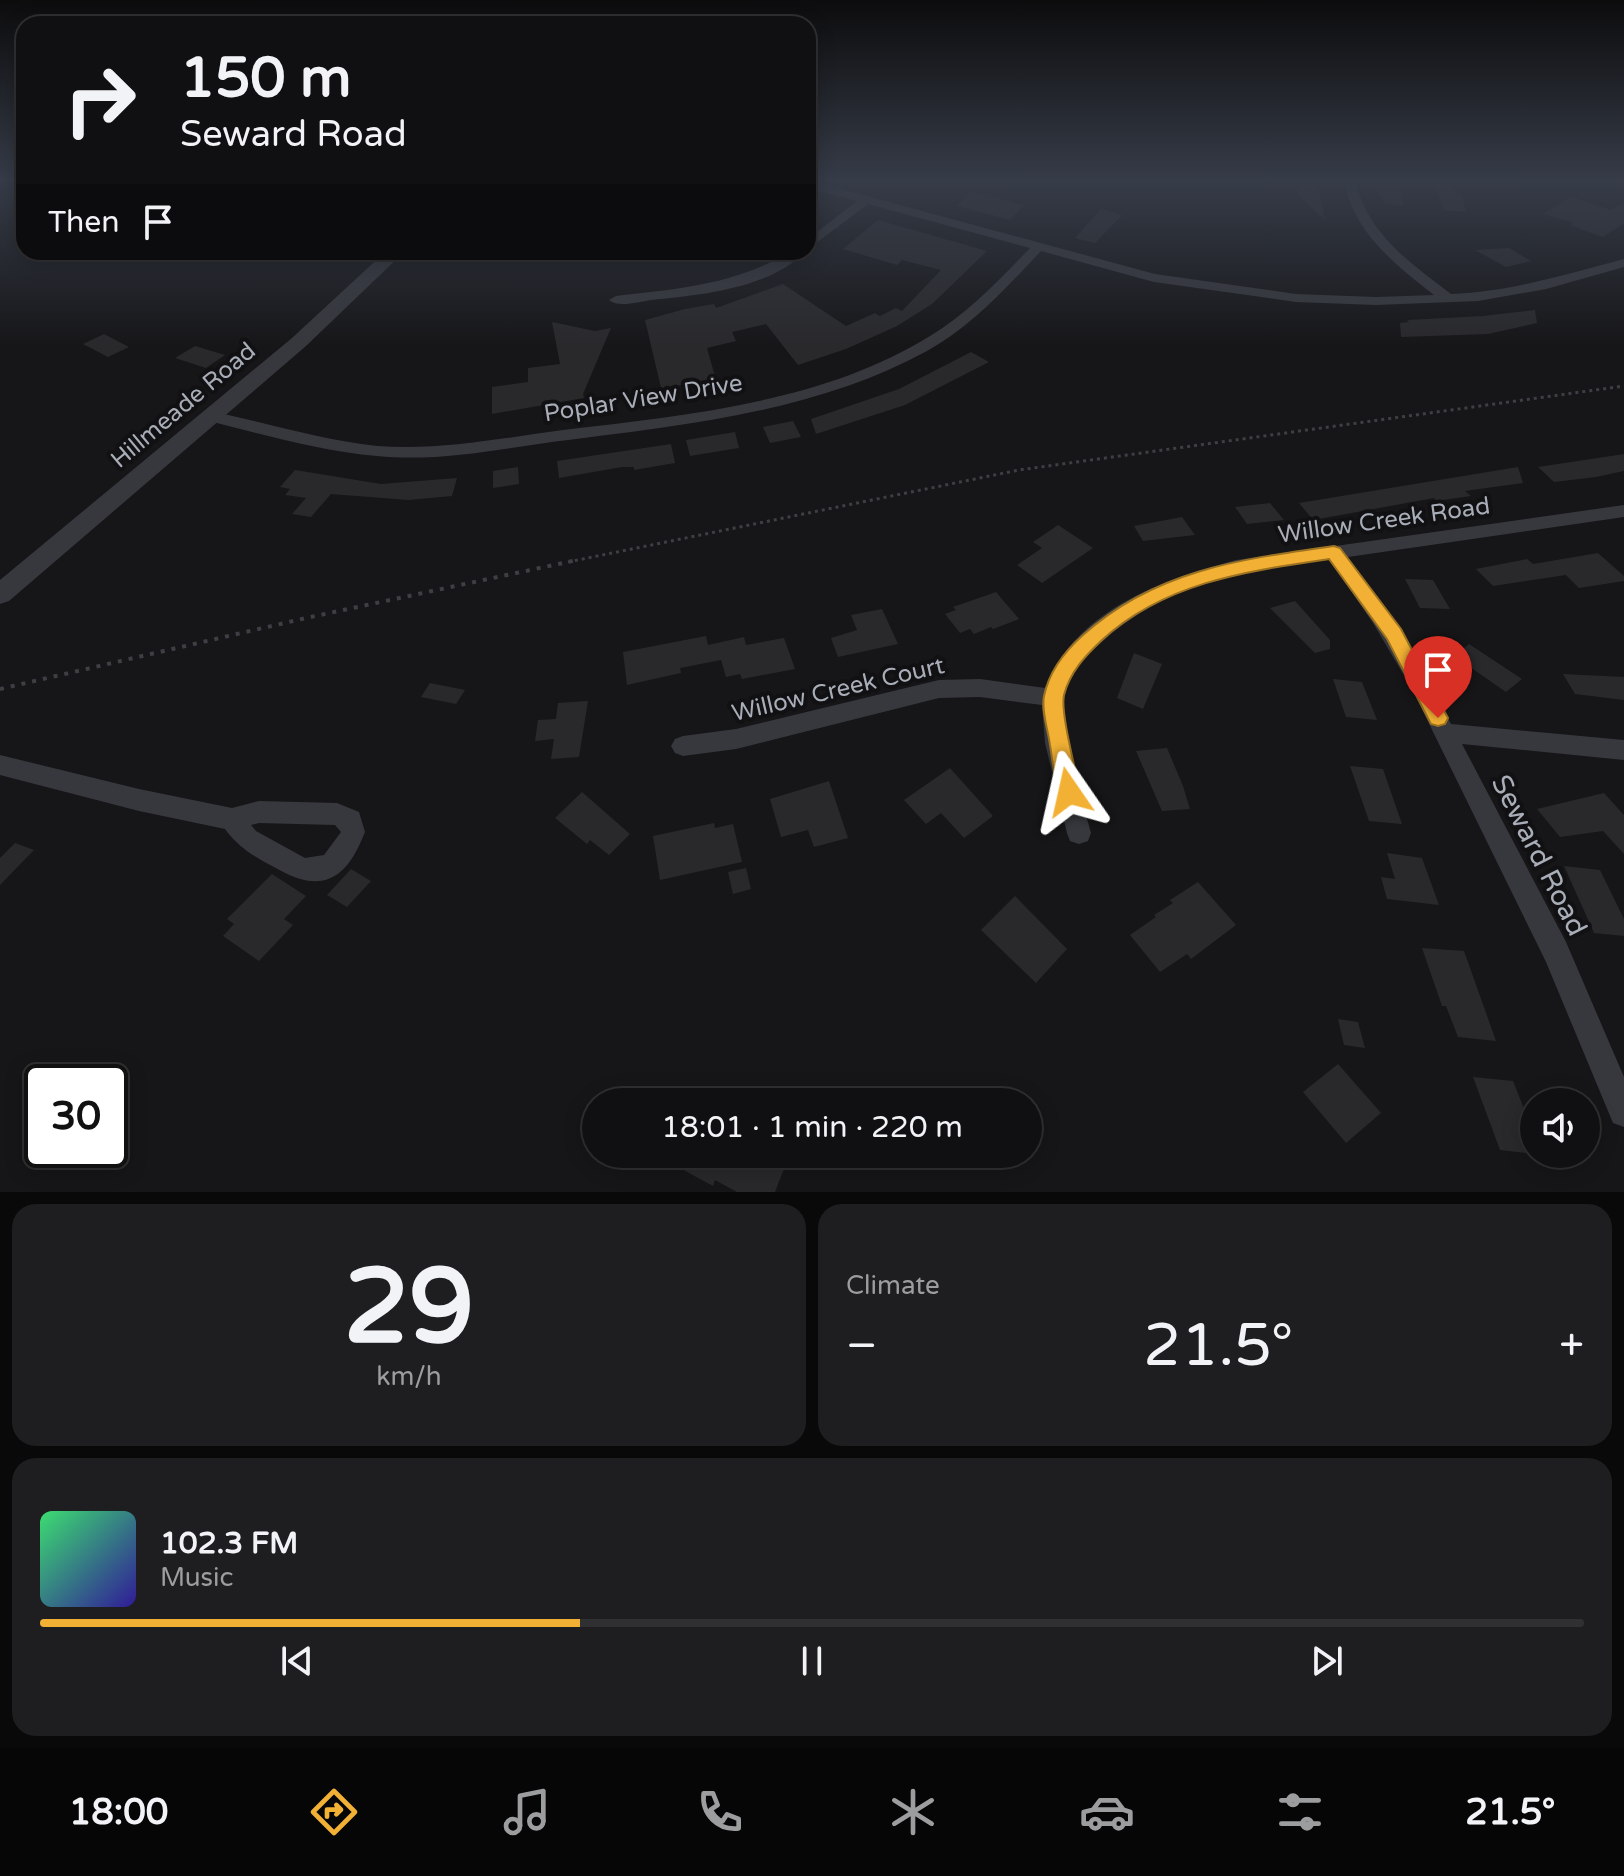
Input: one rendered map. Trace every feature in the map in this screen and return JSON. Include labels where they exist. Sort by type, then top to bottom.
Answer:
[{"type":"street","points":[[995,236],[1154,278],[1256,294],[1350,301],[1449,299],[1521,291],[1624,263]]},
{"type":"street","points":[[1375,236],[1449,299]]},
{"type":"street","name":"Poplar View Drive","points":[[211,416],[352,448],[405,453],[479,447],[751,406],[852,380],[921,348],[957,327],[1038,247]]},
{"type":"street","name":"Hillmeade Road","points":[[0,594],[335,310],[387,260]]},
{"type":"street","points":[[616,300],[742,279],[786,260]]},
{"type":"street","name":"Willow Creek Road","points":[[1053,698],[1064,669],[1082,647],[1133,605],[1155,593],[1207,575],[1258,563],[1624,511]]},
{"type":"street","name":"Seward Road","points":[[1334,552],[1394,635],[1432,702],[1444,733],[1556,952],[1624,1112]]},
{"type":"street","name":"Willow Creek Court","points":[[683,746],[736,739],[939,689],[980,688],[1053,698]]},
{"type":"street","points":[[1053,698],[1057,733],[1079,833]]},
{"type":"street","points":[[1444,733],[1624,750]]},
{"type":"street","points":[[0,765],[139,800],[232,819]]},
{"type":"path","points":[[0,689],[321,615],[1019,470],[1624,386]]},
{"type":"building","points":[[859,236],[933,236],[987,251],[932,304],[897,326],[846,349],[798,365],[766,324],[732,332],[736,341],[707,348],[716,380],[661,388],[645,320],[714,304],[716,308],[783,284],[846,326],[875,313],[880,316],[896,308],[902,311],[941,270],[902,260],[897,265],[843,249]]},
{"type":"building","points":[[1077,236],[1102,236],[1095,243],[1075,238]]},
{"type":"building","points":[[1509,248],[1531,261],[1506,267],[1475,250]]},
{"type":"building","points":[[1535,310],[1537,323],[1488,334],[1401,337],[1400,323],[1409,322],[1407,320]]},
{"type":"building","points":[[552,322],[595,331],[611,328],[584,398],[492,414],[492,387],[528,382],[528,368],[560,364]]},
{"type":"building","points":[[104,334],[129,347],[108,357],[83,344]]},
{"type":"building","points":[[195,346],[225,355],[206,368],[175,358]]},
{"type":"building","points":[[971,352],[989,362],[905,405],[816,434],[811,419],[899,389]]},
{"type":"building","points":[[793,421],[801,437],[770,443],[763,427]]},
{"type":"building","points":[[735,432],[739,448],[690,456],[686,440]]},
{"type":"building","points":[[671,444],[675,463],[634,470],[634,467],[622,467],[559,478],[557,461]]},
{"type":"building","points":[[1624,454],[1624,471],[1596,477],[1554,482],[1538,467]]},
{"type":"building","points":[[518,467],[519,484],[493,488],[493,471]]},
{"type":"building","points":[[1518,467],[1523,483],[1465,491],[1471,496],[1436,501],[1434,498],[1313,520],[1299,503]]},
{"type":"building","points":[[295,470],[381,484],[457,478],[452,496],[408,500],[331,494],[311,517],[292,514],[306,498],[285,495],[290,489],[280,487]]},
{"type":"building","points":[[1270,503],[1284,520],[1247,524],[1235,507]]},
{"type":"building","points":[[1182,517],[1195,535],[1143,541],[1134,526]]},
{"type":"building","points":[[1058,525],[1093,548],[1042,583],[1017,565],[1042,548],[1033,542]]},
{"type":"building","points":[[1598,553],[1624,576],[1624,581],[1579,588],[1566,575],[1493,586],[1476,569],[1527,559],[1533,564]]},
{"type":"building","points":[[1405,579],[1433,580],[1450,609],[1420,608]]},
{"type":"building","points":[[996,592],[1019,619],[974,634],[970,629],[960,633],[945,614],[956,610],[953,607]]},
{"type":"building","points":[[1295,601],[1330,640],[1330,649],[1315,653],[1270,608]]},
{"type":"building","points":[[882,609],[898,644],[838,657],[831,638],[857,630],[851,615]]},
{"type":"building","points":[[706,636],[708,645],[744,637],[746,645],[784,638],[795,669],[742,679],[740,674],[726,677],[721,660],[680,668],[681,673],[627,685],[623,652]]},
{"type":"building","points":[[1469,644],[1522,679],[1506,692],[1454,656]]},
{"type":"building","points":[[1134,653],[1162,664],[1143,709],[1117,698]]},
{"type":"building","points":[[1563,674],[1624,677],[1624,700],[1575,694]]},
{"type":"building","points":[[1333,679],[1362,682],[1377,720],[1346,717]]},
{"type":"building","points":[[430,683],[465,690],[456,704],[421,697]]},
{"type":"building","points":[[588,701],[579,757],[551,759],[554,739],[535,741],[538,720],[556,719],[558,703]]},
{"type":"building","points":[[1167,748],[1190,809],[1162,811],[1136,751]]},
{"type":"building","points":[[1350,766],[1383,769],[1402,824],[1369,821]]},
{"type":"building","points":[[950,768],[993,816],[964,838],[941,813],[926,824],[904,800]]},
{"type":"building","points":[[829,781],[848,838],[814,847],[808,830],[781,837],[770,799]]},
{"type":"building","points":[[582,792],[630,834],[609,855],[590,840],[587,844],[555,818]]},
{"type":"building","points":[[1604,793],[1624,815],[1624,854],[1603,831],[1560,837],[1537,809]]},
{"type":"building","points":[[714,823],[715,828],[733,824],[742,862],[660,880],[653,836]]},
{"type":"building","points":[[15,843],[34,850],[0,885],[0,858]]},
{"type":"building","points":[[1387,853],[1422,858],[1439,905],[1387,899],[1381,877],[1395,879]]},
{"type":"building","points":[[1564,866],[1600,870],[1624,919],[1624,936],[1594,933]]},
{"type":"building","points":[[746,868],[751,889],[733,894],[728,872]]},
{"type":"building","points":[[351,869],[371,881],[347,907],[327,895]]},
{"type":"building","points":[[272,874],[306,896],[284,919],[293,925],[259,961],[223,936],[234,924],[227,919]]},
{"type":"building","points":[[1198,882],[1236,925],[1191,959],[1187,954],[1160,972],[1130,935],[1173,903],[1170,900]]},
{"type":"building","points":[[1015,896],[1067,949],[1036,983],[981,930]]},
{"type":"building","points":[[1422,948],[1464,951],[1496,1041],[1458,1037],[1446,1006],[1442,1006]]},
{"type":"building","points":[[1338,1019],[1358,1022],[1365,1048],[1344,1045]]},
{"type":"building","points":[[1338,1064],[1381,1113],[1346,1143],[1303,1092]]},
{"type":"building","points":[[1473,1077],[1513,1081],[1520,1099],[1520,1152],[1500,1150]]},
{"type":"building","points":[[680,1168],[784,1168],[775,1192],[737,1192],[715,1180],[713,1186]]},
{"type":"route","points":[[1069,792],[1053,698],[1064,669],[1082,647],[1115,617],[1155,593],[1207,575],[1258,563],[1334,552],[1394,635],[1438,718]]}]
